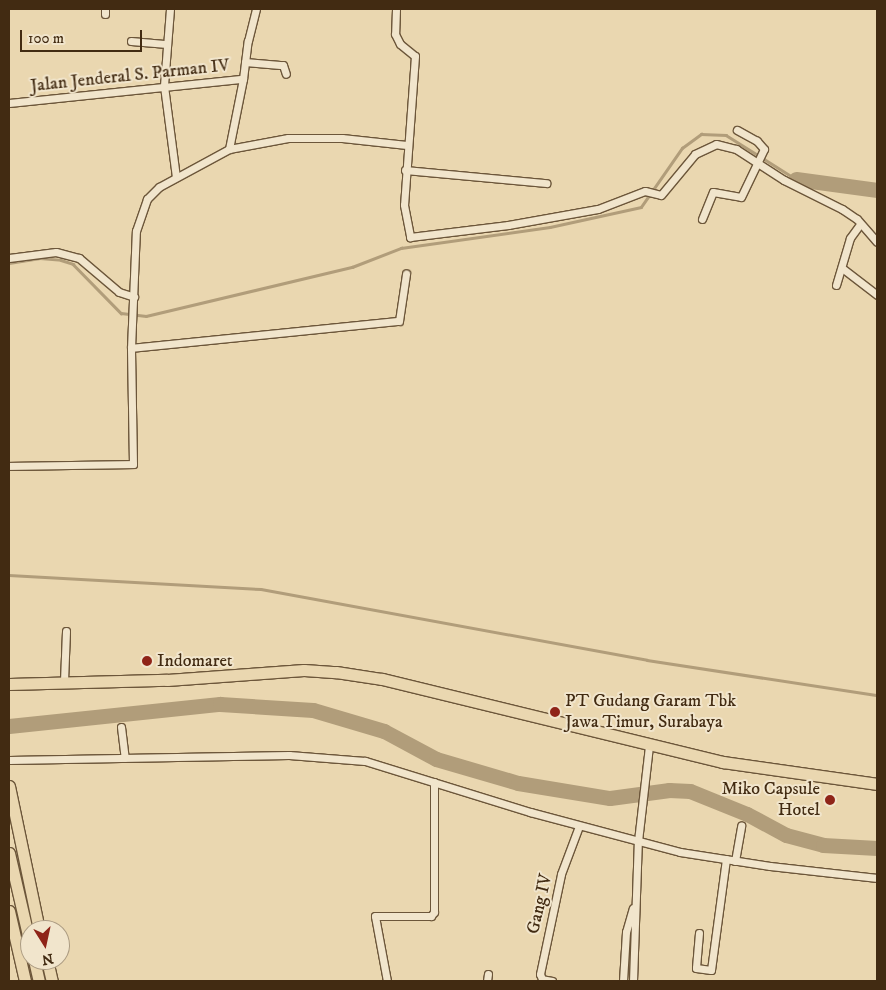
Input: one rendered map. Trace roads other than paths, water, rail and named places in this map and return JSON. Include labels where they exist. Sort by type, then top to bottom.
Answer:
[{"type":"highway","points":[[9,684],[64,681],[167,680],[304,670],[336,672],[382,679],[649,746],[723,762],[877,784]]},
{"type":"highway","points":[[9,677],[30,682]]},
{"type":"highway","points":[[9,692],[30,682]]},
{"type":"highway","points":[[9,786],[37,920]]},
{"type":"highway","points":[[9,853],[24,920]]},
{"type":"highway","points":[[9,911],[25,981]]},
{"type":"street","points":[[170,9],[164,86],[176,177]]},
{"type":"street","name":"Jalan Jenderal S. Parman IV","points":[[9,103],[243,79],[256,9]]},
{"type":"street","points":[[396,9],[395,34],[400,44],[415,56],[405,170],[405,223],[412,238],[508,226],[598,209],[647,192],[657,196],[664,192],[695,154],[709,145],[726,144],[859,221],[877,242]]},
{"type":"street","points":[[131,41],[167,44]]},
{"type":"street","points":[[245,62],[283,66],[286,74]]},
{"type":"street","points":[[229,150],[243,79]]},
{"type":"street","points":[[702,219],[713,192],[741,197],[756,162],[762,153],[763,146],[758,141],[737,130]]},
{"type":"street","points":[[9,466],[133,464],[131,348],[136,231],[147,199],[176,177],[229,150],[288,138],[318,137],[407,145]]},
{"type":"street","points":[[405,170],[546,183]]},
{"type":"street","points":[[836,285],[850,238],[859,221]]},
{"type":"street","points":[[9,258],[56,252],[79,258],[119,292],[134,297]]},
{"type":"street","points":[[842,268],[877,295]]},
{"type":"street","points":[[131,348],[399,321],[406,274]]},
{"type":"street","points":[[64,681],[66,631]]},
{"type":"street","points":[[121,727],[125,758]]},
{"type":"street","points":[[633,981],[638,841],[649,746]]},
{"type":"street","points":[[9,760],[289,755],[335,757],[365,761],[578,826],[638,841],[735,861],[877,878]]},
{"type":"street","points":[[387,981],[375,916],[431,916],[434,912],[434,782]]},
{"type":"street","name":"Gang IV","points":[[552,981],[542,979],[540,974],[562,874],[578,826]]},
{"type":"street","points":[[735,861],[741,826]]},
{"type":"street","points":[[699,933],[696,968],[711,970],[726,859]]},
{"type":"street","points":[[623,981],[626,932],[637,893]]},
{"type":"waterway","points":[[9,263],[40,258],[61,260],[73,264],[121,313],[146,316],[352,267],[401,248],[550,227],[641,207],[682,148],[701,134],[726,135],[796,179]]},
{"type":"waterway","points":[[796,179],[877,190]]},
{"type":"waterway","points":[[9,575],[261,589],[647,660],[877,695]]},
{"type":"waterway","points":[[9,726],[220,704],[313,710],[384,731],[436,759],[518,783],[610,798],[669,790],[690,791],[747,814],[786,835],[823,845],[877,848]]},
{"type":"place","name":"Indomaret","points":[[147,661]]},
{"type":"place","name":"PT Gudang Garam Tbk Jawa Timur, Surabaya","points":[[555,712]]},
{"type":"place","name":"Miko Capsule Hotel","points":[[830,800]]}]
